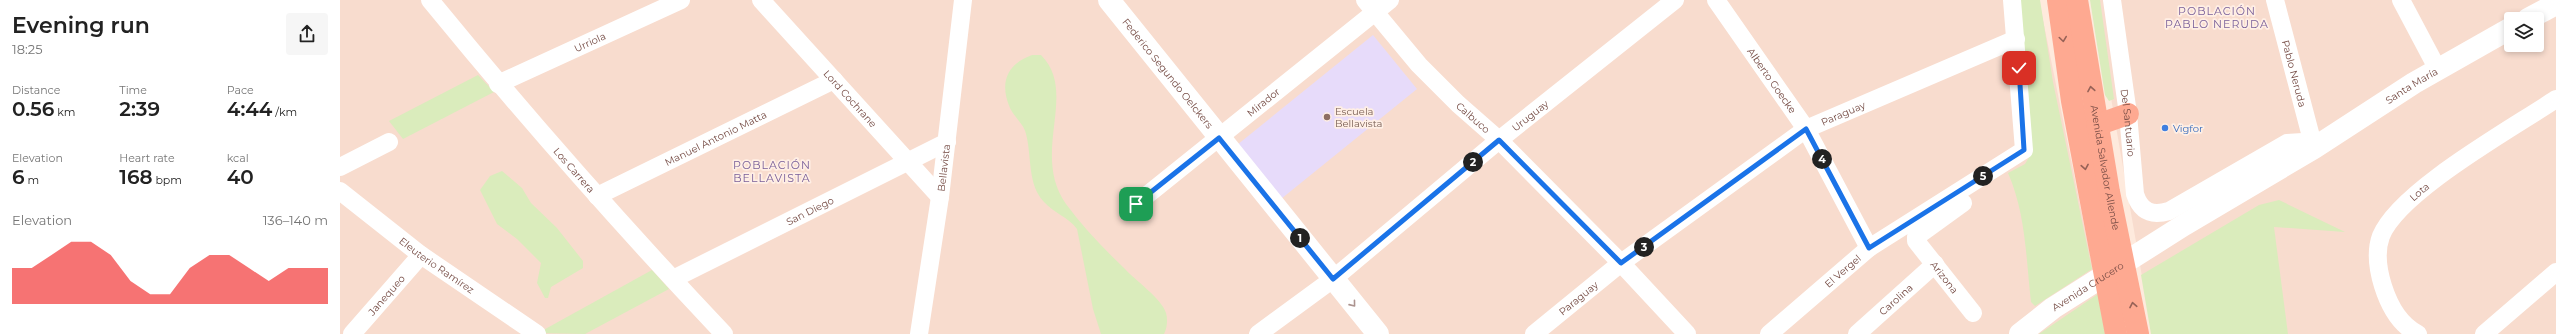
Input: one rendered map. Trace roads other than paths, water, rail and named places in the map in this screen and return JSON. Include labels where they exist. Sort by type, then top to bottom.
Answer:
[{"type":"highway","name":"Avenida Salvador Allende","points":[[2058,0],[2072,101],[2116,334]]},
{"type":"highway","name":"Avenida Salvador Allende","points":[[2077,0],[2097,125],[2138,334]]},
{"type":"highway","points":[[2097,125],[2128,114]]},
{"type":"main road","name":"Federico Segundo Oelckers","points":[[1109,0],[1378,334]]},
{"type":"main road","points":[[2541,12],[2556,4]]},
{"type":"main road","name":"Santa María","points":[[2157,242],[2314,148],[2437,68],[2504,32]]},
{"type":"main road","name":"Avenida Crucero","points":[[2020,334],[2053,308],[2157,242]]},
{"type":"street","name":"Los Carrera","points":[[430,0],[498,84],[597,196],[724,334]]},
{"type":"street","name":"Urriola","points":[[498,84],[681,0]]},
{"type":"street","name":"Lord Cochrane","points":[[761,0],[940,198]]},
{"type":"street","name":"Bellavista","points":[[919,334],[940,198],[963,0]]},
{"type":"street","name":"Mirador","points":[[1136,204],[1219,138],[1370,6],[1390,0]]},
{"type":"street","name":"Uruguay","points":[[1258,334],[1333,279],[1499,140],[1675,0]]},
{"type":"street","name":"Alberto Goecke","points":[[1716,0],[1806,129],[1869,248]]},
{"type":"street","points":[[2012,0],[2016,39]]},
{"type":"street","name":"Del Santuario","points":[[2112,0],[2128,114],[2135,194],[2138,204],[2152,214],[2161,213],[2175,208],[2279,146],[2294,141],[2303,142],[2314,148]]},
{"type":"street","name":"Pablo Neruda","points":[[2275,0],[2314,148]]},
{"type":"street","points":[[2401,0],[2437,68]]},
{"type":"street","name":"Calbuco","points":[[1370,6],[1419,65],[1458,104],[1499,140],[1621,263],[1687,334]]},
{"type":"street","name":"Paraguay","points":[[1534,334],[1621,263],[1806,129],[2016,39]]},
{"type":"street","name":"El Vergel","points":[[1770,334],[1869,248],[2023,151],[2024,126],[2016,39]]},
{"type":"street","name":"Manuel Antonio Matta","points":[[597,196],[834,80]]},
{"type":"street","name":"Lota","points":[[2406,331],[2384,291],[2379,268],[2379,243],[2387,223],[2396,211],[2434,179],[2556,99]]},
{"type":"street","points":[[340,167],[389,142]]},
{"type":"street","name":"San Diego","points":[[673,279],[947,142]]},
{"type":"street","name":"Eleuterio Ramírez","points":[[340,191],[420,255],[537,334]]},
{"type":"street","name":"Arizona","points":[[1963,203],[1916,237],[1916,241],[1974,313]]},
{"type":"street","name":"Janequeo","points":[[352,334],[420,255]]},
{"type":"street","name":"Carolina","points":[[1857,334],[1935,264]]},
{"type":"street","points":[[2484,334],[2556,272]]},
{"type":"street","name":"Uruguay","points":[[1275,334],[1305,308],[1333,279]]},
{"type":"place","name":"Escuela Bellavista","points":[[1327,117]]},
{"type":"place","name":"Vigfor","points":[[2165,128]]},
{"type":"district","name":"POBLACIÓN PABLO NERUDA","points":[[2217,17]]},
{"type":"district","name":"POBLACIÓN BELLAVISTA","points":[[772,171]]}]
